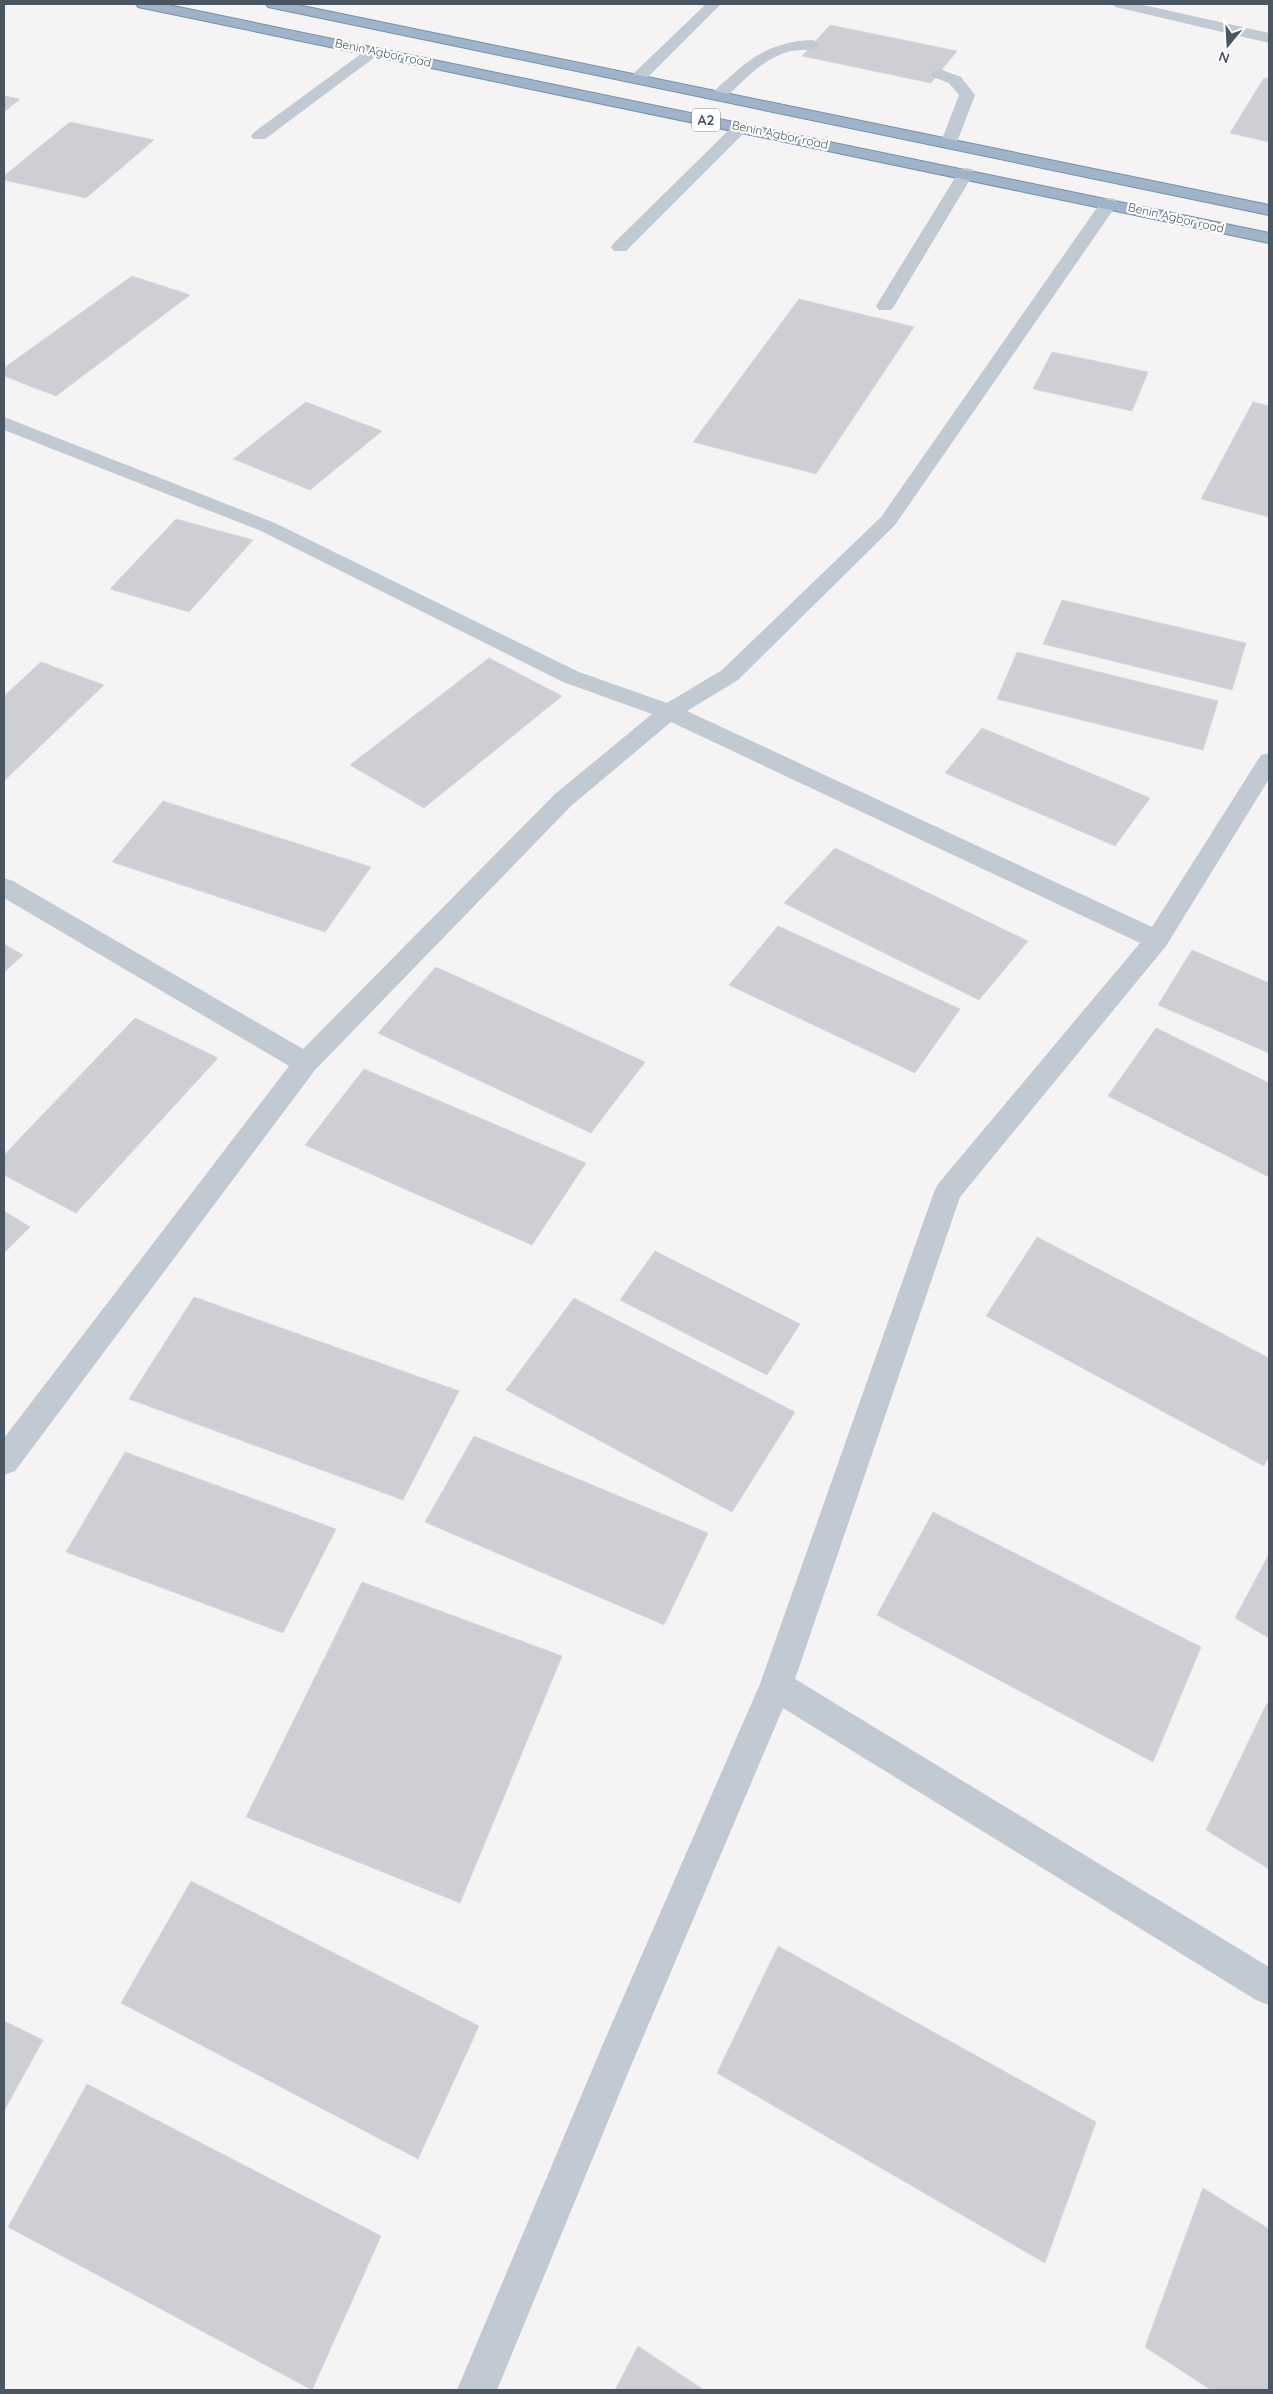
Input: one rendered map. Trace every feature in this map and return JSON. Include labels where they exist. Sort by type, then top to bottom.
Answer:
[{"type":"highway","name":"Benin Agbor road","points":[[142,4],[1109,202],[1269,238]]},
{"type":"highway","name":"Benin Agbor road","points":[[273,4],[949,142],[1269,210]]},
{"type":"street","points":[[638,78],[714,4]]},
{"type":"street","points":[[1120,4],[1269,38]]},
{"type":"street","points":[[719,95],[768,53],[793,44],[812,44]]},
{"type":"street","points":[[259,136],[374,52]]},
{"type":"street","points":[[939,74],[955,80],[967,95],[949,142]]},
{"type":"street","points":[[620,248],[741,127]]},
{"type":"street","points":[[885,306],[966,173]]},
{"type":"street","points":[[4,1461],[306,1063],[564,800],[669,712],[730,675],[888,521],[1109,202]]},
{"type":"street","points":[[4,423],[268,527],[571,677],[669,712],[1157,940]]},
{"type":"street","points":[[478,2390],[616,2057],[776,1686],[948,1192],[1157,940],[1269,761]]},
{"type":"street","points":[[4,887],[306,1063]]},
{"type":"street","points":[[776,1686],[1269,1987]]},
{"type":"building","points":[[830,25],[957,51],[931,83],[802,56]]},
{"type":"building","points":[[1264,78],[1269,79],[1269,142],[1230,133]]},
{"type":"building","points":[[4,96],[20,99],[4,112]]},
{"type":"building","points":[[70,122],[154,140],[86,198],[4,180],[4,176]]},
{"type":"building","points":[[132,276],[190,295],[56,396],[4,376],[4,368]]},
{"type":"building","points":[[799,299],[914,327],[816,474],[693,442]]},
{"type":"building","points":[[1052,352],[1148,372],[1132,411],[1033,389]]},
{"type":"building","points":[[306,402],[382,431],[310,490],[233,459]]},
{"type":"building","points":[[1253,402],[1269,406],[1269,517],[1201,499]]},
{"type":"building","points":[[176,519],[253,540],[189,612],[110,589]]},
{"type":"building","points":[[1062,600],[1246,643],[1232,690],[1043,644]]},
{"type":"building","points":[[1017,652],[1218,701],[1203,750],[997,699]]},
{"type":"building","points":[[489,658],[562,696],[424,808],[350,765]]},
{"type":"building","points":[[41,662],[104,685],[4,781],[4,696]]},
{"type":"building","points":[[982,728],[1150,798],[1115,846],[945,773]]},
{"type":"building","points":[[163,801],[371,867],[325,932],[112,862]]},
{"type":"building","points":[[835,848],[1028,941],[979,1000],[784,903]]},
{"type":"building","points":[[778,926],[960,1009],[915,1073],[729,985]]},
{"type":"building","points":[[4,944],[23,955],[4,972]]},
{"type":"building","points":[[1192,950],[1269,983],[1269,1053],[1158,1005]]},
{"type":"building","points":[[436,967],[645,1062],[591,1133],[378,1033]]},
{"type":"building","points":[[135,1018],[218,1058],[76,1213],[4,1175],[4,1155]]},
{"type":"building","points":[[1156,1028],[1269,1083],[1269,1177],[1108,1096]]},
{"type":"building","points":[[364,1069],[586,1163],[532,1245],[305,1145]]},
{"type":"building","points":[[4,1211],[30,1227],[4,1253]]},
{"type":"building","points":[[1037,1237],[1269,1358],[1269,1456],[1264,1466],[986,1316]]},
{"type":"building","points":[[655,1251],[800,1324],[767,1375],[620,1300]]},
{"type":"building","points":[[194,1297],[459,1391],[403,1500],[129,1399]]},
{"type":"building","points":[[574,1298],[795,1412],[732,1512],[506,1390]]},
{"type":"building","points":[[474,1436],[708,1533],[664,1625],[425,1522]]},
{"type":"building","points":[[125,1452],[336,1529],[283,1633],[66,1552]]},
{"type":"building","points":[[933,1512],[1201,1647],[1153,1762],[877,1615]]},
{"type":"building","points":[[1269,1554],[1269,1638],[1235,1618]]},
{"type":"building","points":[[362,1582],[562,1656],[460,1903],[246,1817]]},
{"type":"building","points":[[1267,1703],[1269,1705],[1269,1869],[1206,1830]]},
{"type":"building","points":[[191,1881],[479,2026],[418,2159],[121,2003]]},
{"type":"building","points":[[778,1946],[1096,2122],[1045,2263],[717,2073]]},
{"type":"building","points":[[4,2021],[43,2040],[4,2111]]},
{"type":"building","points":[[87,2084],[381,2236],[312,2390],[8,2227]]},
{"type":"building","points":[[1203,2188],[1269,2229],[1269,2390],[1211,2390],[1145,2347]]},
{"type":"building","points":[[638,2346],[704,2390],[615,2390]]}]
